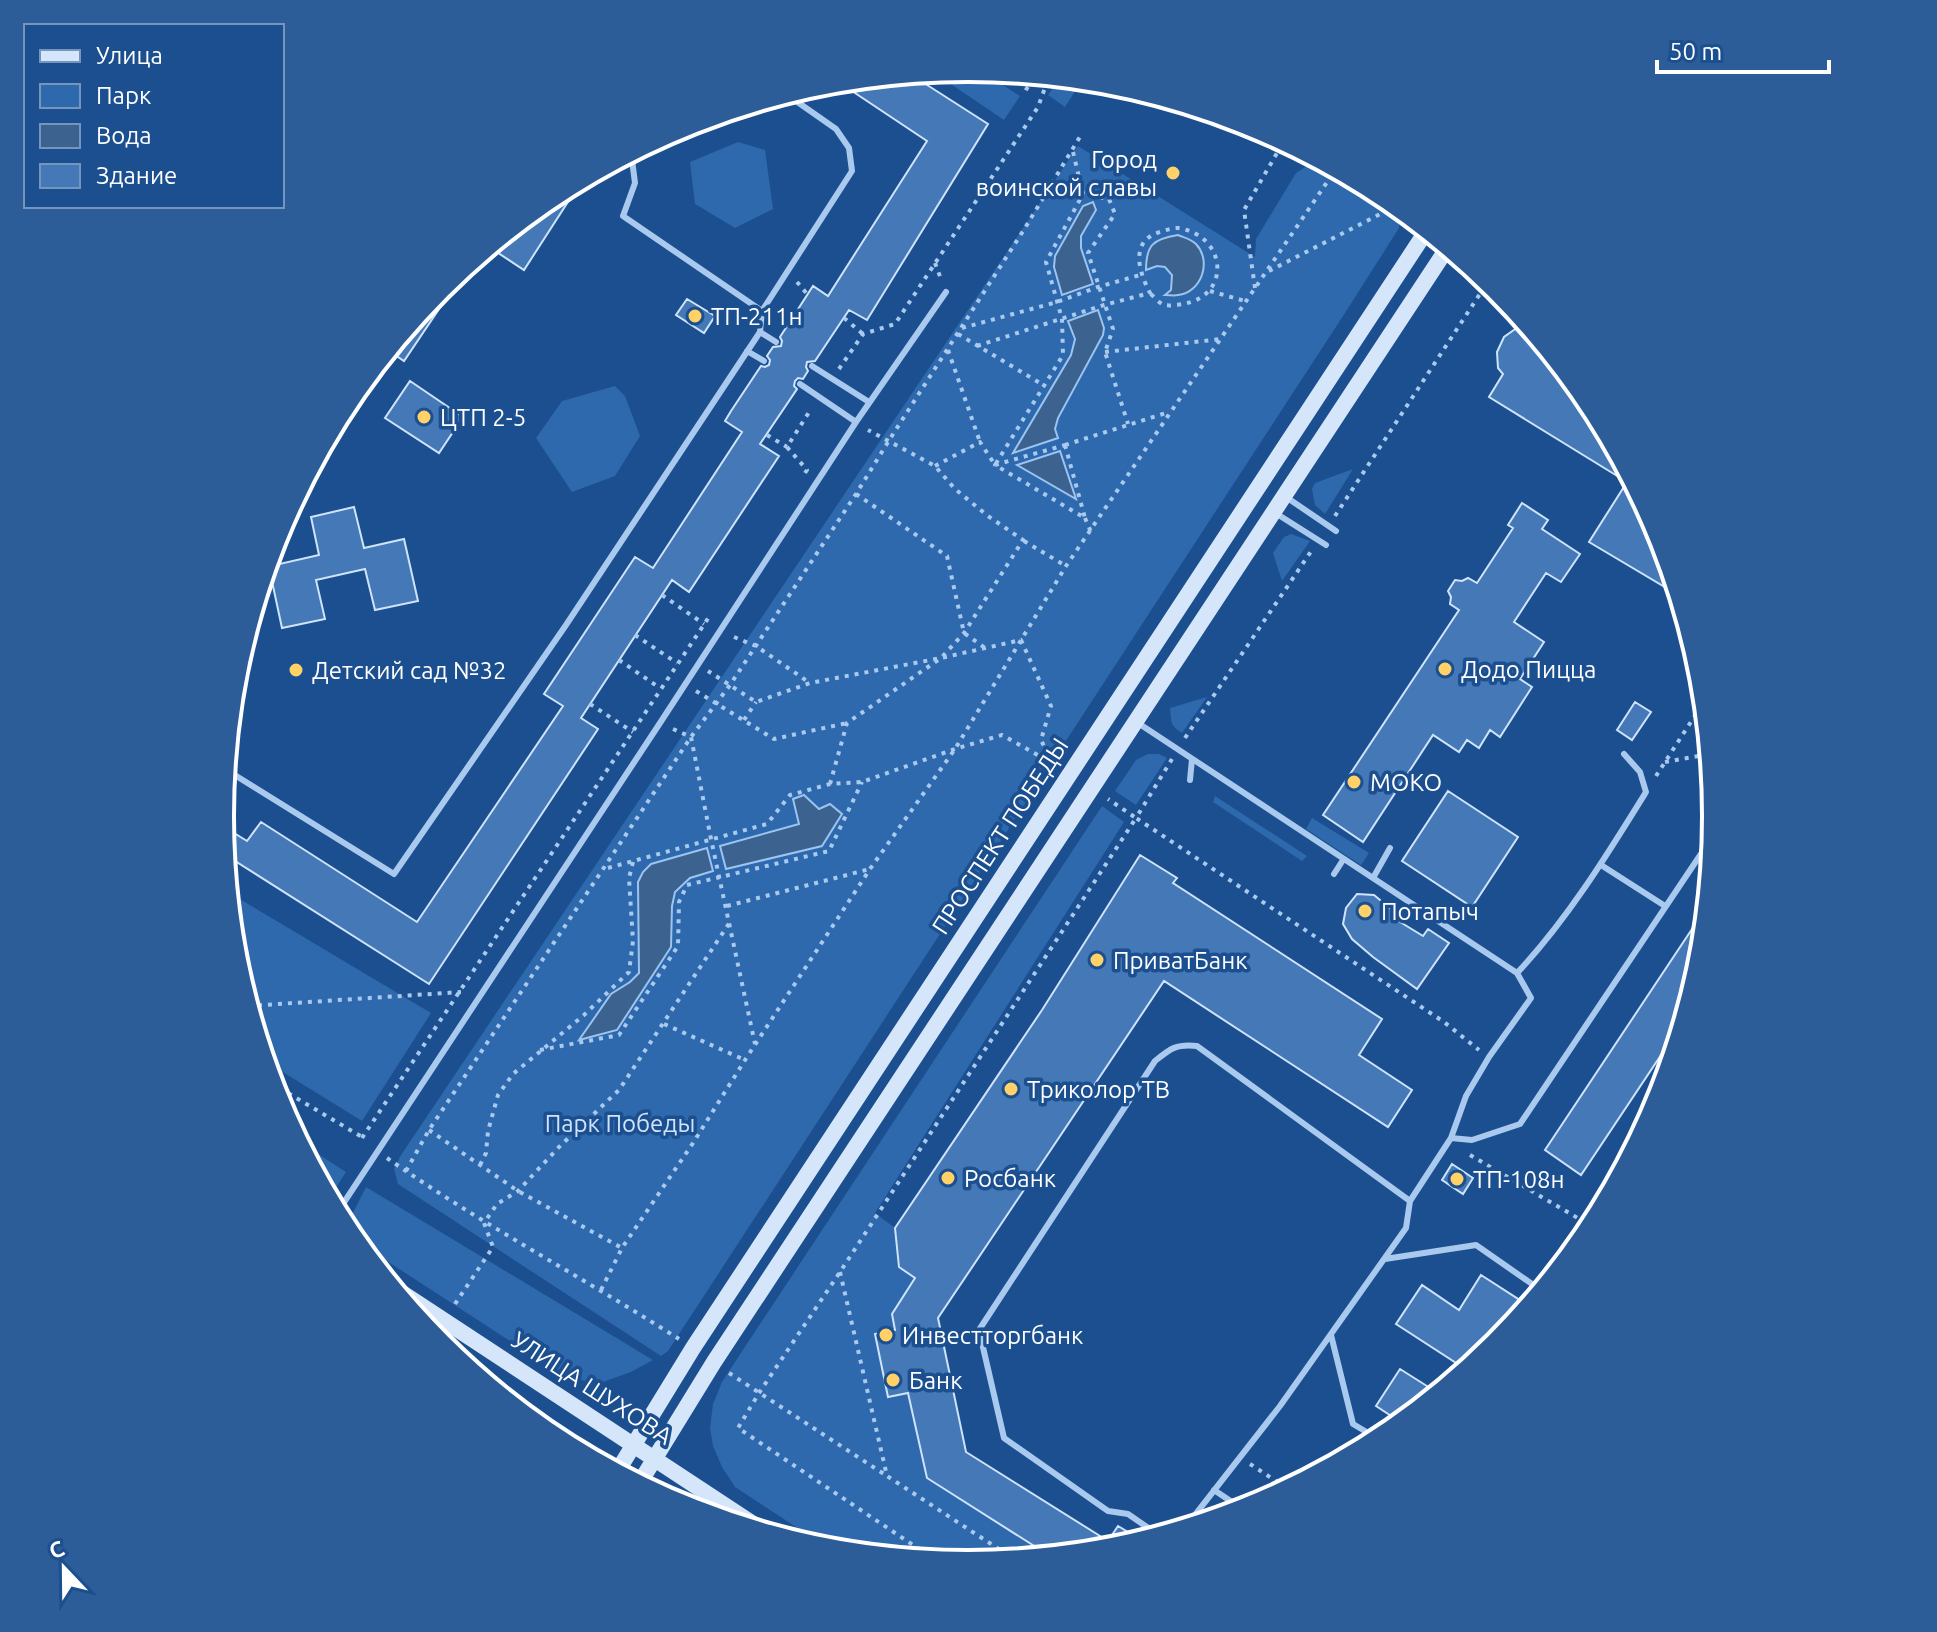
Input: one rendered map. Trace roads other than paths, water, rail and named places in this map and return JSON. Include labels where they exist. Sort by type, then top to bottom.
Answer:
[{"type":"main road","name":"ПРОСПЕКТ ПОБЕДЫ","points":[[622,1463],[693,1348],[1421,239]]},
{"type":"main road","name":"ПРОСПЕКТ ПОБЕДЫ","points":[[645,1475],[714,1362],[1442,256]]},
{"type":"main road","name":"УЛИЦА ШУХОВА","points":[[422,1305],[735,1512]]},
{"type":"lane","points":[[236,776],[394,874],[566,625],[760,332],[762,311],[852,171],[849,148],[836,129],[798,102]]},
{"type":"lane","points":[[633,164],[635,183],[623,216],[762,311]]},
{"type":"lane","points":[[344,1201],[869,402],[946,292]]},
{"type":"lane","points":[[760,332],[776,342]]},
{"type":"lane","points":[[747,351],[764,361]]},
{"type":"lane","points":[[812,366],[869,402]]},
{"type":"lane","points":[[800,384],[856,422]]},
{"type":"lane","points":[[1283,495],[1336,531]]},
{"type":"lane","points":[[1274,512],[1326,545]]},
{"type":"lane","points":[[1135,721],[1517,973],[1531,998],[1466,1096],[1449,1140],[1410,1201],[1406,1228],[1331,1335],[1196,1513]]},
{"type":"lane","points":[[1517,973],[1601,865],[1646,792],[1640,772],[1624,754]]},
{"type":"lane","points":[[1190,780],[1192,759]]},
{"type":"lane","points":[[1373,878],[1390,848]]},
{"type":"lane","points":[[1449,1140],[1472,1140],[1520,1124],[1701,853]]},
{"type":"lane","points":[[1334,874],[1343,860]]},
{"type":"lane","points":[[1601,865],[1665,906]]},
{"type":"lane","points":[[1148,1527],[1128,1514],[1108,1511],[1004,1438],[979,1330],[1155,1061],[1170,1048],[1197,1046],[1410,1201]]},
{"type":"lane","points":[[1384,1259],[1476,1245],[1533,1285]]},
{"type":"lane","points":[[1331,1335],[1353,1424],[1367,1432]]},
{"type":"lane","points":[[1214,1490],[1230,1501]]},
{"type":"water","points":[[1093,202],[1096,210],[1081,236],[1081,248],[1093,284],[1062,295],[1054,267],[1055,256],[1083,206]]},
{"type":"water","points":[[1178,235],[1194,242],[1201,251],[1204,267],[1193,288],[1186,293],[1165,295],[1171,290],[1172,275],[1165,267],[1146,270],[1147,255],[1157,241]]},
{"type":"water","points":[[1098,310],[1103,335],[1058,418],[1055,429],[1058,438],[1013,453],[1071,355],[1075,339],[1068,321]]},
{"type":"water","points":[[1060,451],[1076,499],[1017,465]]},
{"type":"water","points":[[804,795],[819,809],[830,804],[842,814],[822,846],[726,869],[720,846],[799,824],[793,799]]},
{"type":"water","points":[[707,848],[713,871],[690,878],[675,892],[671,947],[617,1030],[579,1040],[611,994],[639,973],[638,882],[643,872],[651,864]]},
{"type":"place","name":"Город воинской славы","points":[[1173,173]]},
{"type":"place","name":"ТП-211н","points":[[695,316]]},
{"type":"place","name":"ЦТП 2-5","points":[[424,417]]},
{"type":"place","name":"Додо Пицца","points":[[1445,669]]},
{"type":"place","name":"Детский сад №32","points":[[296,670]]},
{"type":"place","name":"МОКО","points":[[1354,782]]},
{"type":"place","name":"Потапыч","points":[[1365,911]]},
{"type":"place","name":"ПриватБанк","points":[[1097,960]]},
{"type":"place","name":"Триколор ТВ","points":[[1011,1089]]},
{"type":"place","name":"Росбанк","points":[[948,1178]]},
{"type":"place","name":"ТП-108н","points":[[1457,1179]]},
{"type":"place","name":"Инвестторгбанк","points":[[886,1335]]},
{"type":"place","name":"Банк","points":[[893,1380]]},
{"type":"park label","name":"Парк Победы","points":[[620,1123]]}]
